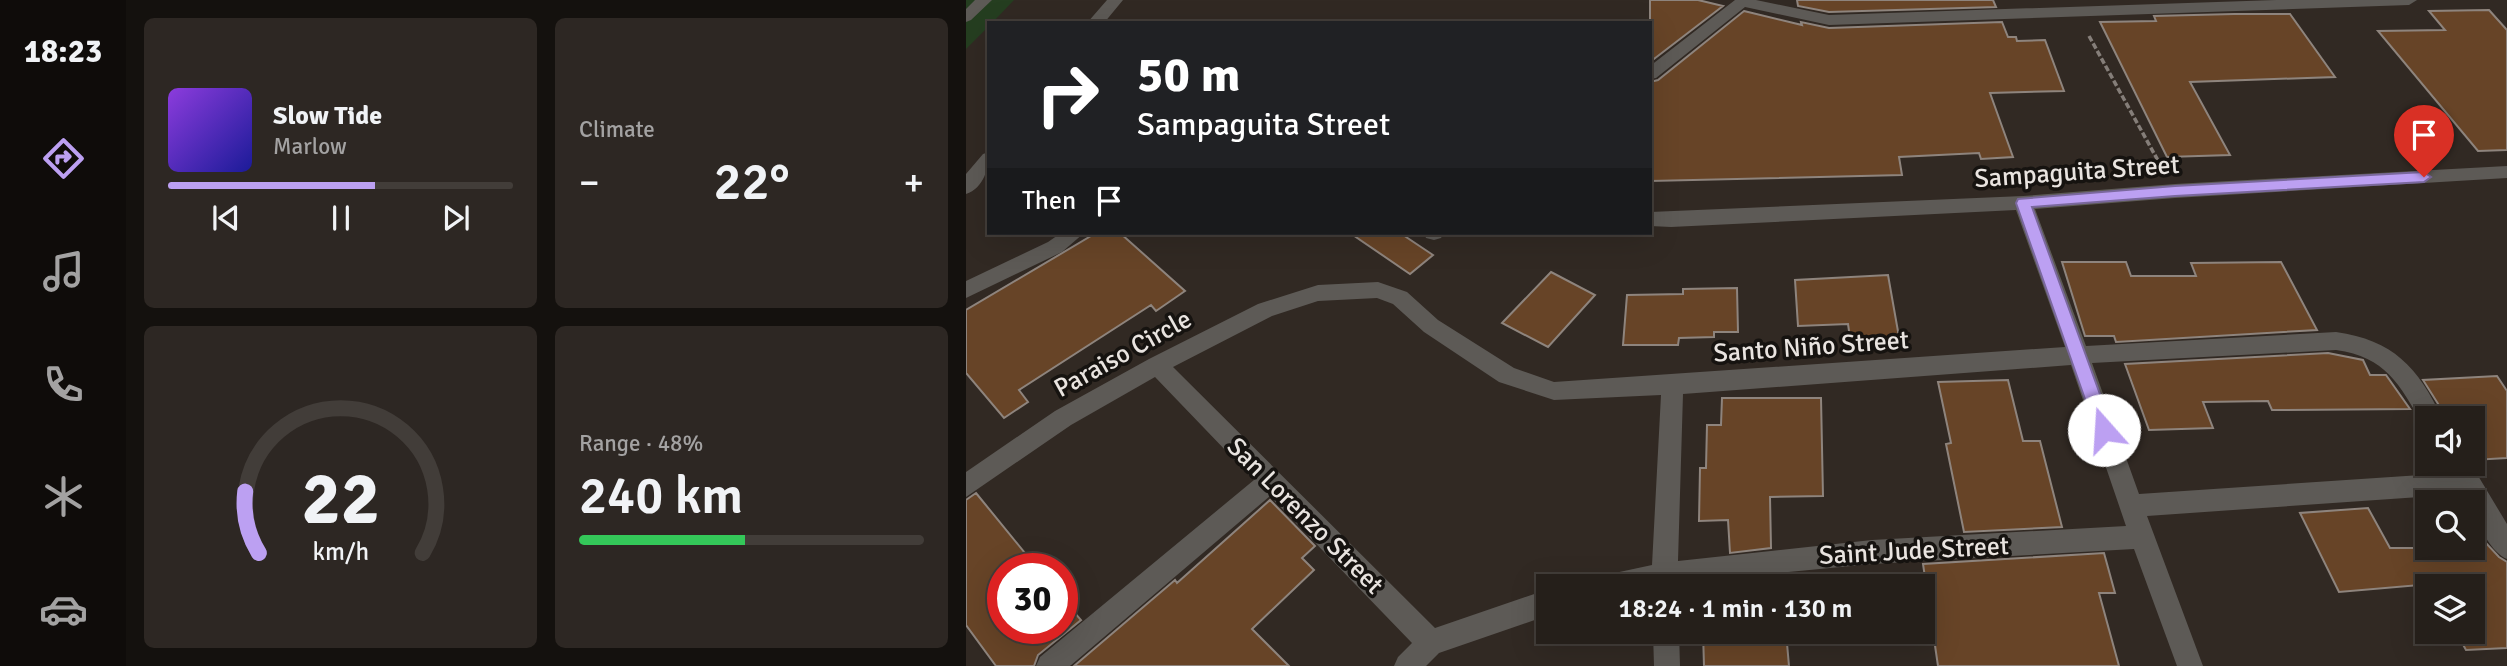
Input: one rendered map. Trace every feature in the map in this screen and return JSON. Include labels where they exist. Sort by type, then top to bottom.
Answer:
[{"type":"street","points":[[966,17],[984,0]]},
{"type":"street","points":[[1097,21],[1115,0]]},
{"type":"street","points":[[1652,72],[1744,1],[1829,20],[2409,0]]},
{"type":"street","points":[[966,187],[986,166]]},
{"type":"street","name":"Sampaguita Street","points":[[1652,219],[2023,203],[2175,191],[2507,172]]},
{"type":"street","points":[[2023,203],[2079,355],[2141,537],[2190,666]]},
{"type":"street","points":[[966,290],[1055,247],[1071,235]]},
{"type":"street","name":"Santo Niño Street","points":[[1318,293],[1378,290],[1400,298],[1431,326],[1507,375],[1554,391],[2079,355],[2336,341],[2360,343],[2387,357],[2399,368],[2423,406]]},
{"type":"street","name":"Paraiso Circle","points":[[966,486],[1063,418],[1157,365],[1265,310],[1318,293]]},
{"type":"street","name":"San Lorenzo Street","points":[[1157,365],[1431,643]]},
{"type":"street","points":[[1664,574],[1672,385]]},
{"type":"street","points":[[2130,506],[2434,476]]},
{"type":"street","points":[[2466,476],[2507,548]]},
{"type":"street","points":[[1049,666],[1270,481]]},
{"type":"street","name":"Saint Jude Street","points":[[1700,574],[1789,559],[2141,537]]},
{"type":"street","points":[[1407,666],[1431,643],[1536,607]]},
{"type":"street","points":[[1666,644],[1667,666]]},
{"type":"path","points":[[2075,10],[2175,191]]},
{"type":"green space","points":[[966,0],[1014,0],[994,21],[987,21],[987,28],[966,49]]},
{"type":"building","points":[[1650,0],[1698,0],[1723,6],[1652,60]]},
{"type":"building","points":[[1797,0],[1993,0],[1996,7],[1829,12],[1798,6]]},
{"type":"building","points":[[2489,10],[2507,30],[2507,150],[2478,151],[2378,31],[2445,30],[2429,11]]},
{"type":"building","points":[[1744,11],[1802,25],[1801,22],[1829,28],[2002,22],[2008,37],[2016,37],[2017,41],[2045,40],[2064,91],[1990,93],[2013,157],[1981,159],[1979,153],[1899,157],[1902,175],[1652,181],[1652,82],[1658,80]]},
{"type":"building","points":[[2290,14],[2335,77],[2190,82],[2230,155],[2167,157],[2100,22],[2156,21],[2154,16]]},
{"type":"building","points":[[1093,235],[1122,235],[1185,291],[1156,311],[1151,305],[1019,390],[1028,402],[1004,418],[966,373],[966,310]]},
{"type":"building","points":[[1353,235],[1403,235],[1433,255],[1410,274]]},
{"type":"building","points":[[2062,262],[2126,262],[2131,276],[2196,276],[2191,263],[2281,262],[2317,330],[2116,342],[2114,336],[2085,336]]},
{"type":"building","points":[[1551,272],[1595,295],[1548,347],[1502,323]]},
{"type":"building","points":[[1888,275],[1899,337],[1850,338],[1848,324],[1798,326],[1795,280]]},
{"type":"building","points":[[1737,288],[1738,332],[1714,332],[1714,337],[1679,338],[1678,345],[1623,345],[1627,295],[1683,294],[1683,289]]},
{"type":"building","points":[[2328,353],[2363,360],[2370,375],[2386,375],[2410,409],[2272,410],[2268,401],[2203,402],[2213,428],[2149,430],[2125,364]]},
{"type":"building","points":[[2497,376],[2507,391],[2507,458],[2485,459],[2485,406],[2439,406],[2423,380]]},
{"type":"building","points":[[2008,380],[2023,441],[2040,441],[2062,527],[1964,532],[1946,444],[1951,443],[1938,382]]},
{"type":"building","points":[[1722,398],[1821,398],[1823,496],[1770,497],[1771,548],[1730,553],[1728,520],[1699,521],[1700,468],[1706,468],[1707,425],[1721,425]]},
{"type":"building","points":[[976,493],[1025,553],[987,553],[987,644],[1052,644],[1038,655],[1034,666],[996,666],[966,625],[966,500]]},
{"type":"building","points":[[1270,500],[1315,546],[1302,558],[1314,570],[1252,629],[1289,666],[1074,666],[1175,580],[1177,583]]},
{"type":"building","points":[[2368,508],[2390,548],[2415,548],[2415,560],[2485,560],[2486,543],[2507,562],[2507,648],[2466,650],[2463,644],[2485,644],[2485,574],[2415,574],[2415,585],[2339,592],[2300,513]]},
{"type":"building","points":[[2104,553],[2115,593],[2099,593],[2119,666],[1938,666],[1935,644],[1935,574],[1924,574],[1923,564]]},
{"type":"building","points":[[1703,644],[1787,644],[1789,666],[1704,666]]},
{"type":"route","points":[[2104,430],[2023,203],[2175,191],[2424,177]]}]
